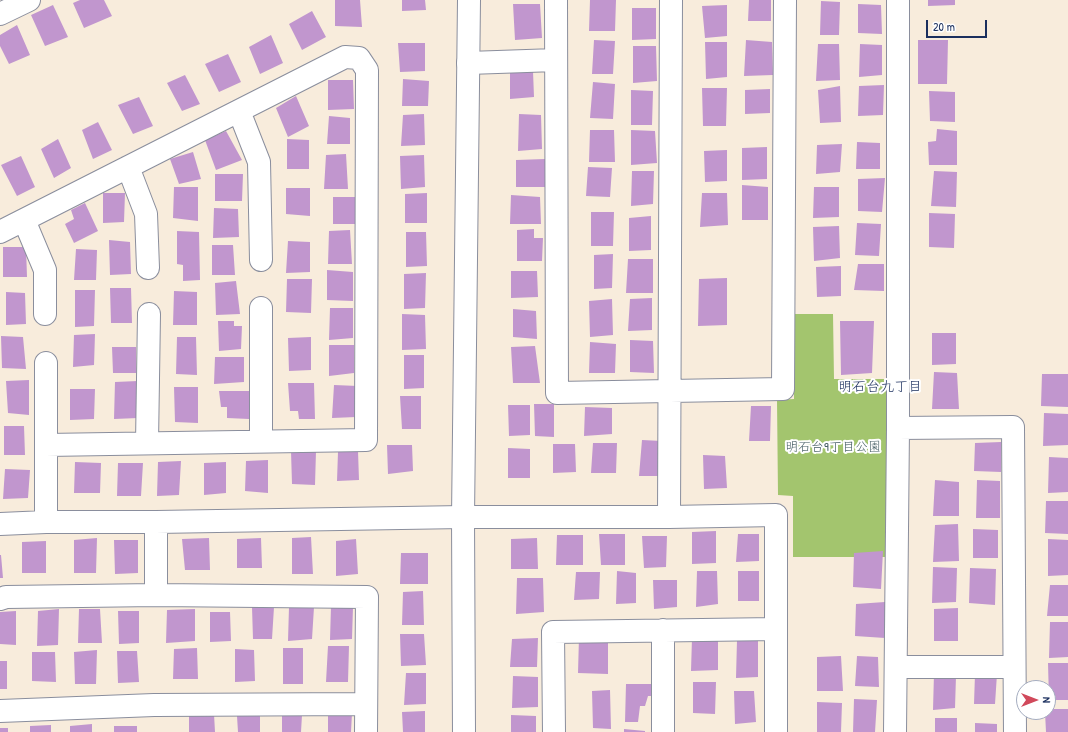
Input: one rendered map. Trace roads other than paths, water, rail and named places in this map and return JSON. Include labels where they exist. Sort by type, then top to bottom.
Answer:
[{"type":"street","points":[[0,14],[29,0]]},
{"type":"street","points":[[464,732],[463,517],[469,0]]},
{"type":"street","points":[[556,0],[557,393],[782,389],[785,0]]},
{"type":"street","points":[[669,517],[671,0]]},
{"type":"street","points":[[895,732],[898,428],[898,0]]},
{"type":"street","points":[[0,232],[345,57],[359,58],[367,70],[366,440],[46,445]]},
{"type":"street","points":[[468,63],[556,60]]},
{"type":"street","points":[[239,111],[260,162],[261,260]]},
{"type":"street","points":[[128,167],[146,214],[148,268]]},
{"type":"street","points":[[24,220],[45,270],[45,314]]},
{"type":"street","points":[[262,308],[262,442]]},
{"type":"street","points":[[147,443],[149,314]]},
{"type":"street","points":[[46,363],[46,522]]},
{"type":"street","points":[[898,428],[1014,427],[1015,732]]},
{"type":"street","points":[[0,524],[46,522],[156,522],[463,517],[669,517],[776,515],[776,732]]},
{"type":"street","points":[[156,522],[156,595]]},
{"type":"street","points":[[0,599],[6,597],[156,595],[367,597],[366,732]]},
{"type":"street","points":[[554,732],[553,632],[776,629]]},
{"type":"street","points":[[663,630],[663,732]]},
{"type":"street","points":[[896,667],[1014,667]]},
{"type":"street","points":[[0,711],[154,705],[366,704]]},
{"type":"district","name":"明石台九丁目","points":[[880,387]]},
{"type":"park label","name":"明石台9丁目公園","points":[[833,448]]}]
